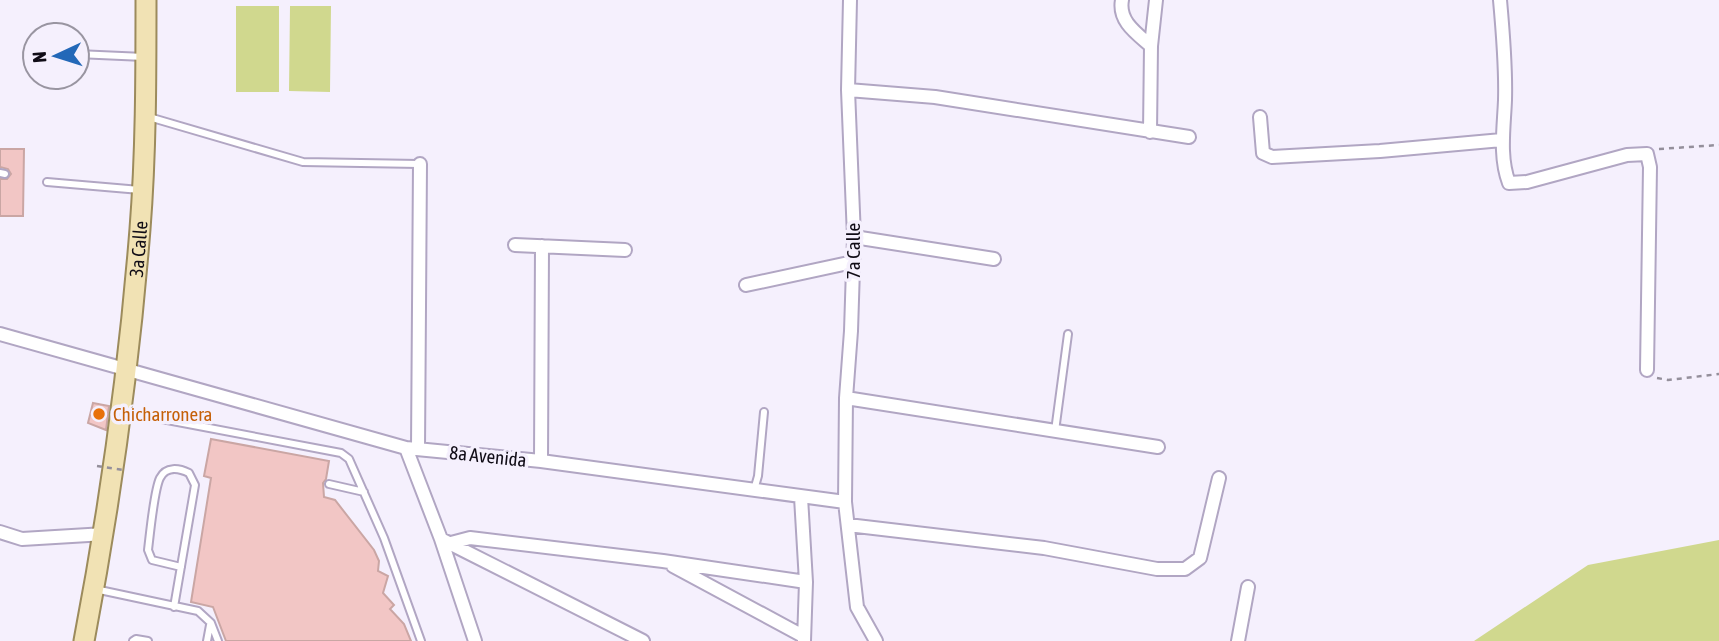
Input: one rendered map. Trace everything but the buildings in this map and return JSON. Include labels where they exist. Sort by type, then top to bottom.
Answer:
[{"type":"main road","name":"3a Calle","points":[[84,641],[105,534],[127,371],[142,190],[146,0]]},
{"type":"street","name":"7a Calle","points":[[845,502],[846,398],[854,237],[848,90],[850,0]]},
{"type":"street","points":[[1122,0],[1120,11],[1124,19],[1151,46]]},
{"type":"street","points":[[1150,132],[1151,46],[1156,0]]},
{"type":"street","points":[[1500,0],[1504,43],[1502,140],[1509,183],[1514,184],[1627,155],[1647,154],[1650,167],[1647,370]]},
{"type":"street","points":[[848,90],[935,97],[1189,137]]},
{"type":"street","points":[[1260,117],[1264,153],[1272,157],[1502,140]]},
{"type":"street","points":[[420,164],[412,448],[446,541],[475,641]]},
{"type":"street","points":[[854,237],[994,260]]},
{"type":"street","points":[[514,245],[625,250]]},
{"type":"street","points":[[541,461],[542,246]]},
{"type":"street","points":[[746,285],[853,262]]},
{"type":"street","name":"8a Avenida","points":[[0,334],[412,448],[541,461],[845,502]]},
{"type":"street","points":[[846,398],[1158,447]]},
{"type":"street","points":[[848,525],[1044,548],[1157,569],[1185,569],[1200,558],[1219,478]]},
{"type":"street","points":[[663,561],[804,639],[806,582],[801,496]]},
{"type":"street","points":[[845,502],[857,607],[876,641]]},
{"type":"street","points":[[0,532],[22,539]]},
{"type":"street","points":[[0,540],[105,534]]},
{"type":"street","points":[[446,541],[470,538],[663,561],[806,582]]},
{"type":"street","points":[[446,541],[643,641]]},
{"type":"street","points":[[707,585],[711,568]]},
{"type":"street","points":[[1238,641],[1248,587]]},
{"type":"lane","points":[[91,55],[146,57]]},
{"type":"lane","points":[[144,116],[303,162],[420,164]]},
{"type":"lane","points":[[47,181],[142,190]]},
{"type":"lane","points":[[1055,431],[1068,334]]},
{"type":"lane","points":[[121,411],[341,453],[354,466],[384,538],[421,641]]},
{"type":"lane","points":[[754,490],[758,476],[764,412]]},
{"type":"lane","points":[[174,607],[181,567],[195,485],[189,474],[176,469],[169,470],[159,479],[148,550],[152,560],[181,567]]},
{"type":"lane","points":[[329,484],[364,492]]},
{"type":"lane","points":[[94,589],[198,611],[211,623],[218,641]]},
{"type":"lane","points":[[207,641],[211,623]]},
{"type":"lane","points":[[133,641],[148,641]]},
{"type":"path","points":[[1647,154],[1658,149],[1719,145]]},
{"type":"path","points":[[1647,370],[1652,377],[1668,380],[1719,374]]},
{"type":"path","points":[[97,466],[124,470]]},
{"type":"green space","points":[[236,6],[279,6],[279,92],[236,92]]},
{"type":"green space","points":[[290,6],[331,6],[330,92],[289,91]]},
{"type":"green space","points":[[1719,540],[1719,641],[1474,641],[1588,565]]},
{"type":"place","name":"Chicharronera","points":[[99,414]]}]
